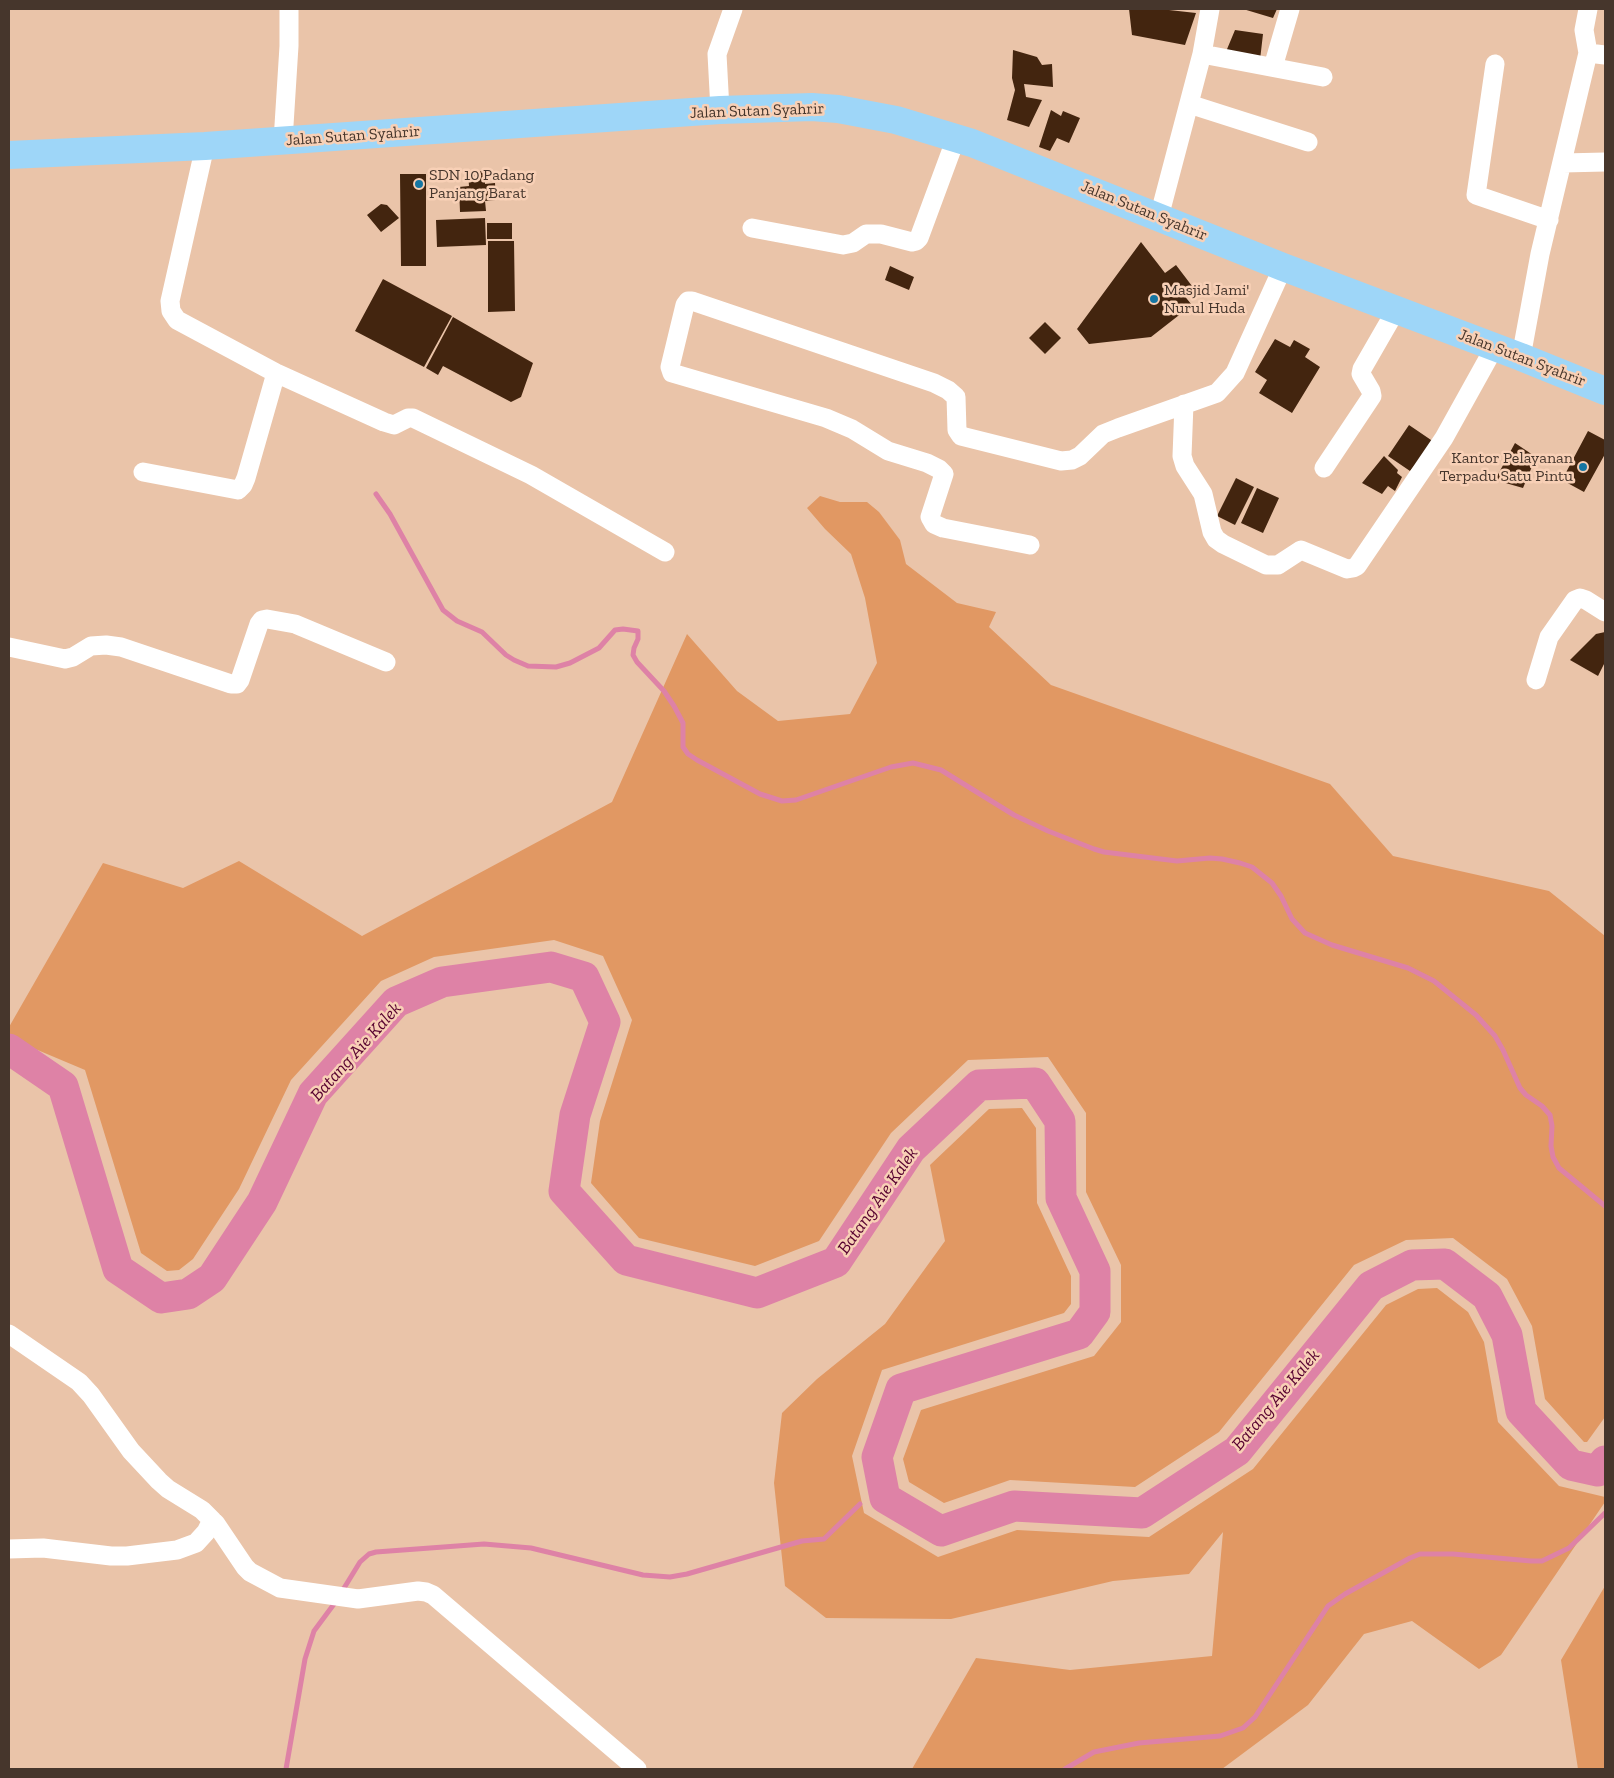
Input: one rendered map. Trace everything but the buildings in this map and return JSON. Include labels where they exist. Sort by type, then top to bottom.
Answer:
[{"type":"highway","name":"Jalan Sutan Syahrir","points":[[9,154],[205,146],[720,110],[812,107],[838,109],[896,120],[956,138],[1284,268],[1521,357],[1605,391]]},
{"type":"street","points":[[283,141],[290,46],[289,9]]},
{"type":"street","points":[[720,110],[716,54],[733,9]]},
{"type":"street","points":[[1159,217],[1202,54],[1210,9]]},
{"type":"street","points":[[1273,67],[1290,9]]},
{"type":"street","points":[[1521,357],[1548,220],[1596,54],[1584,30],[1588,9]]},
{"type":"street","points":[[1202,54],[1323,78]]},
{"type":"street","points":[[1495,64],[1476,194],[1548,220]]},
{"type":"street","points":[[1189,104],[1308,142]]},
{"type":"street","points":[[752,228],[842,245],[853,243],[866,234],[881,234],[912,242],[916,241],[919,238],[956,138]]},
{"type":"street","points":[[205,146],[170,301],[171,311],[177,320],[276,374],[389,424],[394,425],[408,418],[413,418],[532,475],[665,552]]},
{"type":"street","points":[[1563,163],[1605,162]]},
{"type":"street","points":[[1030,545],[943,528],[934,524],[930,517],[944,474],[927,463],[888,451],[852,429],[826,418],[672,373],[670,367],[685,305],[688,301],[692,301],[934,384],[956,396],[957,430],[961,436],[1062,461],[1072,460],[1080,456],[1103,434],[1216,394],[1235,374],[1284,268]]},
{"type":"street","points":[[1324,468],[1372,396],[1372,391],[1361,374],[1362,369],[1396,310]]},
{"type":"street","points":[[1184,404],[1182,456],[1185,466],[1202,494],[1212,532],[1216,539],[1266,565],[1278,565],[1301,550],[1347,569],[1353,568],[1357,566],[1444,438],[1494,348]]},
{"type":"street","points":[[143,472],[238,490],[246,478],[276,374]]},
{"type":"street","points":[[1536,680],[1549,638],[1575,600],[1580,598],[1586,600],[1605,612]]},
{"type":"street","points":[[9,647],[65,659],[73,657],[92,646],[121,647],[231,684],[236,684],[240,680],[259,624],[262,620],[267,619],[295,624],[386,662]]},
{"type":"street","points":[[9,1334],[79,1382],[124,1444],[168,1489],[202,1510],[212,1520],[250,1572],[280,1588],[358,1599],[426,1592],[637,1769]]},
{"type":"street","points":[[9,1550],[43,1548],[111,1556],[127,1556],[177,1550],[196,1543],[206,1532],[212,1520]]},
{"type":"shaded area","points":[[820,496],[840,502],[867,502],[879,512],[900,540],[906,564],[957,603],[996,612],[989,627],[1051,685],[1330,784],[1393,856],[1549,891],[1605,936],[1605,1417],[1587,1442],[1584,1442],[1545,1399],[1532,1326],[1507,1279],[1453,1238],[1406,1240],[1354,1265],[1219,1432],[1135,1487],[1010,1480],[944,1503],[909,1482],[903,1459],[921,1410],[1094,1356],[1121,1322],[1121,1265],[1086,1192],[1086,1113],[1048,1057],[968,1060],[891,1133],[819,1241],[755,1266],[639,1238],[591,1183],[600,1121],[632,1020],[603,956],[554,940],[434,957],[381,981],[291,1080],[239,1189],[193,1259],[179,1270],[167,1271],[141,1253],[85,1070],[9,1038],[9,1027],[103,863],[183,888],[239,861],[362,936],[612,802],[687,634],[737,691],[778,721],[850,714],[877,663],[865,598],[851,554],[825,529],[807,508]]},
{"type":"shaded area","points":[[1022,1108],[1036,1128],[1037,1203],[1071,1276],[1071,1304],[1064,1313],[882,1370],[852,1456],[864,1513],[938,1557],[1017,1530],[1149,1537],[1253,1469],[1386,1305],[1418,1289],[1437,1288],[1468,1312],[1484,1342],[1498,1422],[1559,1486],[1605,1497],[1605,1502],[1501,1655],[1479,1669],[1412,1621],[1364,1634],[1308,1705],[1222,1769],[912,1769],[976,1658],[1070,1670],[1212,1656],[1223,1532],[1189,1574],[1113,1581],[951,1619],[826,1618],[785,1586],[774,1483],[782,1413],[817,1379],[885,1324],[945,1241],[930,1165],[989,1109]]},
{"type":"shaded area","points":[[1605,1586],[1605,1769],[1578,1769],[1561,1660]]},
{"type":"waterway","points":[[376,494],[390,514],[443,610],[457,621],[482,632],[506,655],[514,660],[528,666],[556,667],[570,663],[599,648],[615,630],[638,631],[638,639],[633,655],[637,662],[664,691],[674,706],[683,723],[683,747],[688,754],[760,794],[782,801],[796,800],[891,767],[913,763],[941,770],[1014,815],[1094,849],[1104,852],[1177,861],[1210,858],[1222,859],[1252,867],[1272,883],[1281,896],[1292,919],[1305,933],[1332,945],[1408,968],[1434,981],[1476,1015],[1495,1036],[1520,1088],[1550,1115],[1552,1126],[1551,1146],[1553,1157],[1559,1168],[1605,1206]]},
{"type":"waterway","name":"Batang Aie Kalek","points":[[9,1049],[63,1086],[118,1269],[161,1298],[188,1294],[212,1278],[262,1202],[313,1094],[396,1002],[442,982],[551,967],[584,977],[605,1022],[575,1115],[564,1191],[626,1260],[757,1293],[836,1262],[911,1149],[979,1085],[1035,1083],[1060,1121],[1061,1198],[1095,1271],[1095,1312],[1079,1334],[901,1389],[877,1457],[885,1498],[941,1531],[1014,1506],[1142,1513],[1237,1451],[1371,1286],[1412,1265],[1445,1264],[1487,1296],[1507,1335],[1521,1411],[1571,1465],[1598,1471],[1605,1461]]},
{"type":"waterway","points":[[341,1593],[360,1562],[369,1554],[484,1544],[531,1548],[643,1575],[670,1577],[687,1574],[802,1541],[824,1539],[860,1504]]},
{"type":"waterway","points":[[1065,1769],[1094,1752],[1139,1743],[1220,1736],[1243,1728],[1255,1717],[1328,1606],[1345,1594],[1410,1558],[1420,1554],[1453,1554],[1542,1561],[1569,1548],[1605,1513]]},
{"type":"waterway","points":[[286,1769],[305,1659],[314,1631],[337,1600]]},
{"type":"place","name":"SDN 10 Padang Panjang Barat","points":[[419,184]]},
{"type":"place","name":"Masjid Jami' Nurul Huda","points":[[1154,299]]},
{"type":"place","name":"Kantor Pelayanan Terpadu Satu Pintu","points":[[1583,467]]}]
